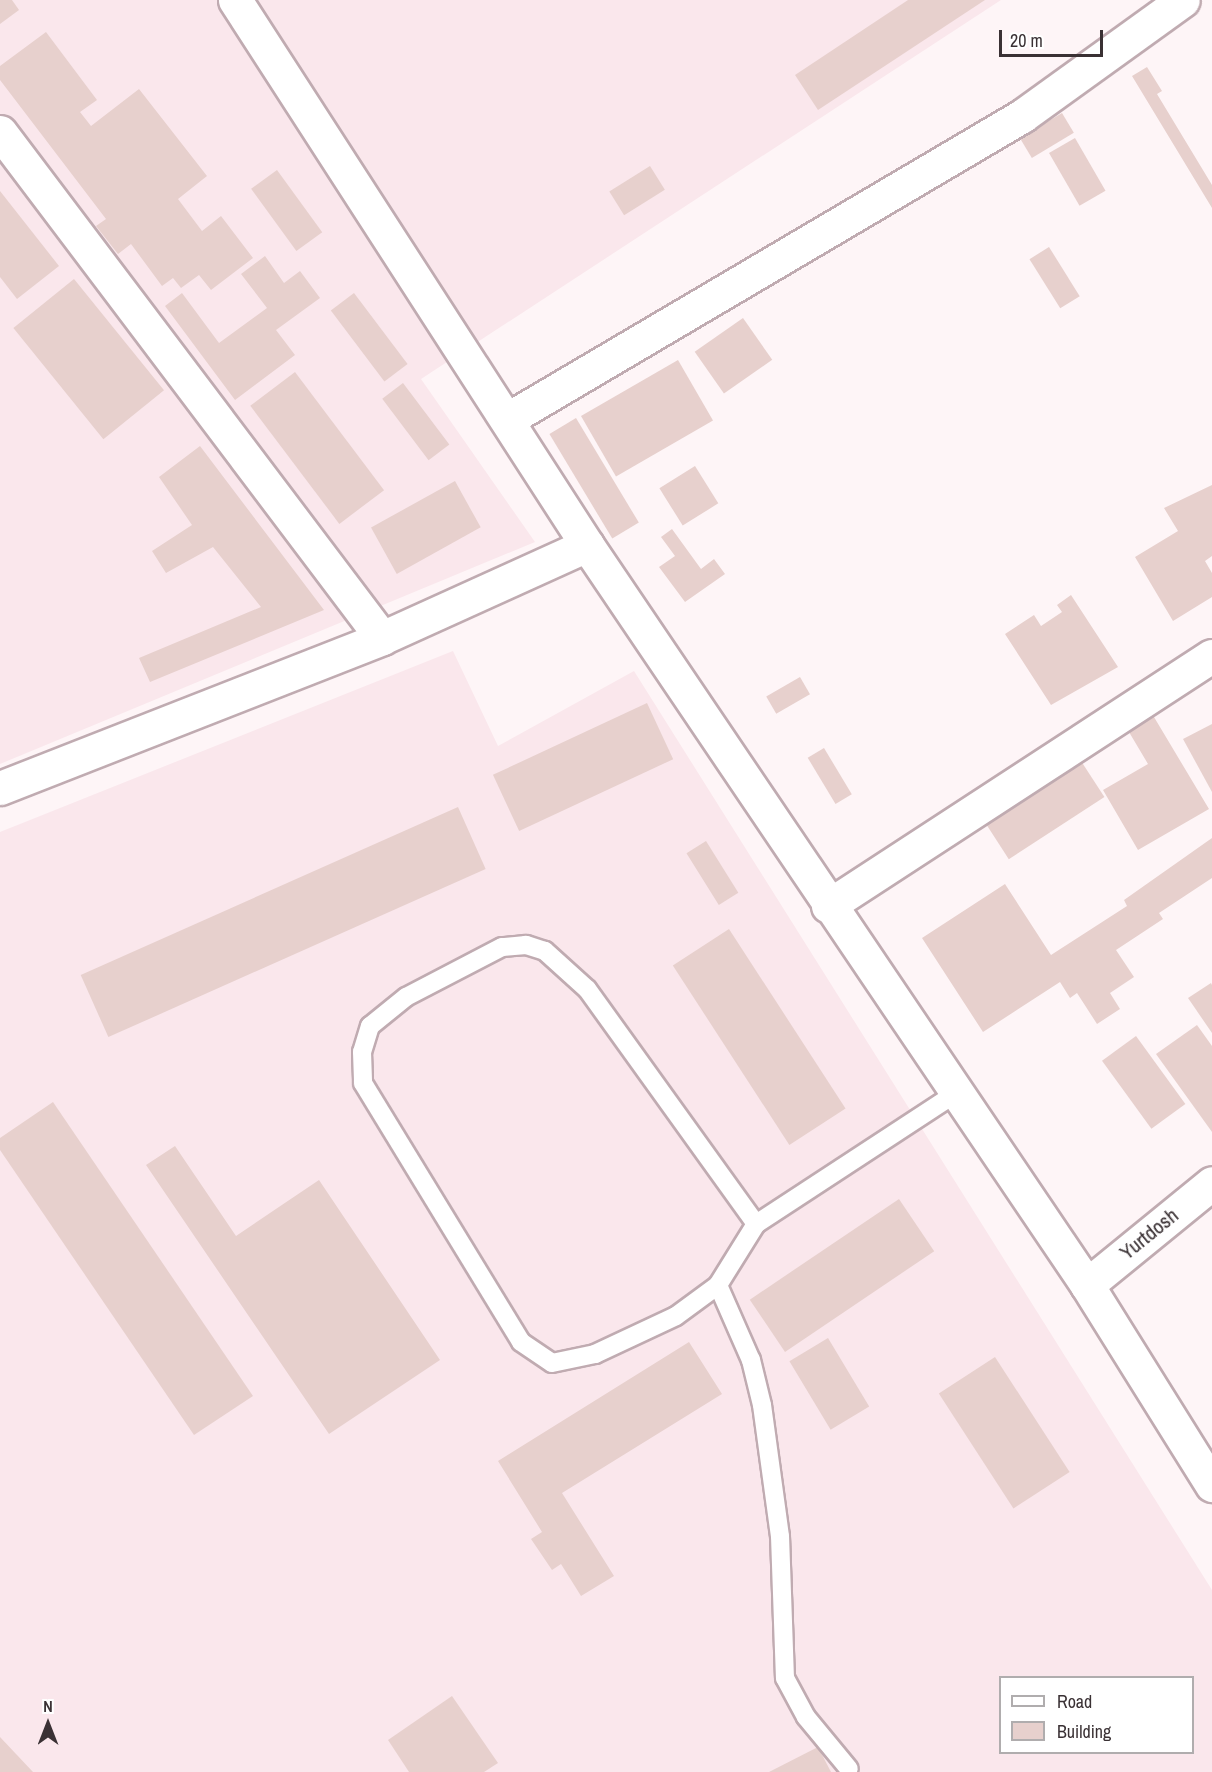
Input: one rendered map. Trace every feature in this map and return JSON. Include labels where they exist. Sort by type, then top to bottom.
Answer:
[{"type":"street","points":[[236,0],[508,419],[586,545],[955,1094],[1087,1285],[1212,1485]]},
{"type":"street","points":[[508,419],[1022,116],[1183,0]]},
{"type":"street","points":[[0,132],[382,638]]},
{"type":"street","points":[[2,783],[382,638],[586,545]]},
{"type":"street","points":[[828,906],[1212,656]]},
{"type":"street","name":"Yurtdosh","points":[[1087,1285],[1212,1183]]},
{"type":"lane","points":[[756,1224],[587,989],[545,951],[526,945],[502,947],[406,997],[370,1026],[362,1052],[363,1083],[521,1342],[552,1363],[595,1354],[676,1316],[718,1285],[756,1224],[955,1094]]},
{"type":"lane","points":[[718,1285],[751,1360],[762,1405],[780,1536],[784,1678],[806,1717],[849,1769]]},
{"type":"shaded area","points":[[0,0],[1001,0],[421,379],[535,542],[0,764]]},
{"type":"shaded area","points":[[453,651],[498,746],[634,671],[1212,1590],[1212,1772],[0,1772],[0,832]]},
{"type":"building","points":[[0,0],[12,0],[19,10],[0,24]]},
{"type":"building","points":[[908,0],[985,0],[818,110],[795,75]]},
{"type":"building","points":[[46,32],[97,100],[80,112],[91,126],[139,89],[207,176],[178,199],[202,231],[221,216],[253,258],[211,290],[199,275],[181,288],[173,278],[162,286],[131,244],[118,254],[96,226],[106,219],[0,80],[0,66]]},
{"type":"building","points":[[1147,67],[1162,91],[1157,94],[1212,185],[1212,208],[1132,76]]},
{"type":"building","points":[[1062,113],[1074,133],[1032,158],[1020,138]]},
{"type":"building","points":[[1075,138],[1106,191],[1080,206],[1049,153]]},
{"type":"building","points":[[650,166],[665,190],[624,215],[609,191]]},
{"type":"building","points":[[277,170],[322,232],[296,251],[251,189]]},
{"type":"building","points":[[0,191],[59,266],[17,299],[0,277]]},
{"type":"building","points":[[1049,247],[1080,296],[1060,308],[1029,259]]},
{"type":"building","points":[[265,256],[284,283],[300,271],[320,298],[276,330],[295,355],[235,400],[165,306],[182,293],[219,343],[267,308],[241,274]]},
{"type":"building","points":[[74,279],[164,390],[103,439],[13,328]]},
{"type":"building","points":[[354,293],[408,364],[384,382],[331,310]]},
{"type":"building","points":[[743,318],[772,360],[724,394],[695,352]]},
{"type":"building","points":[[678,360],[713,421],[616,477],[581,416]]},
{"type":"building","points":[[295,372],[384,490],[339,524],[250,406]]},
{"type":"building","points":[[403,383],[449,444],[429,460],[382,399]]},
{"type":"building","points":[[576,418],[639,523],[612,539],[549,434]]},
{"type":"building","points":[[200,446],[324,610],[150,682],[139,658],[261,607],[213,547],[166,573],[152,551],[192,525],[159,477]]},
{"type":"building","points":[[695,466],[718,503],[683,526],[659,488]]},
{"type":"building","points":[[455,481],[481,527],[397,574],[371,528]]},
{"type":"building","points":[[1212,485],[1212,556],[1205,561],[1212,573],[1212,597],[1173,621],[1135,557],[1178,531],[1164,508]]},
{"type":"building","points":[[672,529],[701,569],[714,559],[725,574],[685,602],[659,567],[675,556],[661,537]]},
{"type":"building","points":[[1071,595],[1118,667],[1051,705],[1005,634],[1034,615],[1041,626],[1062,612],[1057,605]]},
{"type":"building","points":[[800,677],[810,694],[776,714],[766,696]]},
{"type":"building","points":[[647,703],[673,759],[519,831],[493,775]]},
{"type":"building","points":[[1151,712],[1209,809],[1138,850],[1103,790],[1148,764],[1126,727]]},
{"type":"building","points":[[1212,724],[1212,792],[1183,739]]},
{"type":"building","points":[[824,748],[852,794],[836,804],[808,758]]},
{"type":"building","points":[[1081,761],[1104,797],[1009,859],[985,823]]},
{"type":"building","points":[[458,807],[486,869],[108,1037],[81,975]]},
{"type":"building","points":[[1212,838],[1212,878],[1159,913],[1163,919],[1116,950],[1134,977],[1110,993],[1120,1009],[1097,1024],[1077,993],[1070,998],[1060,982],[983,1032],[922,938],[1005,884],[1051,955],[1127,906],[1124,900]]},
{"type":"building","points":[[706,841],[738,893],[719,905],[686,853]]},
{"type":"building","points":[[729,929],[846,1108],[789,1145],[673,965]]},
{"type":"building","points":[[1211,983],[1212,985],[1212,1033],[1188,998]]},
{"type":"building","points":[[1197,1025],[1212,1046],[1212,1132],[1156,1054]]},
{"type":"building","points":[[1136,1036],[1185,1104],[1151,1129],[1102,1061]]},
{"type":"building","points":[[53,1102],[253,1396],[194,1435],[0,1150],[0,1138]]},
{"type":"building","points":[[175,1146],[236,1236],[319,1180],[440,1360],[329,1434],[146,1165]]},
{"type":"building","points":[[899,1199],[934,1251],[785,1352],[750,1300]]},
{"type":"building","points":[[828,1338],[869,1407],[831,1430],[789,1361]]},
{"type":"building","points":[[689,1342],[722,1394],[562,1493],[614,1576],[581,1596],[561,1564],[552,1570],[531,1539],[542,1532],[498,1461]]},
{"type":"building","points":[[995,1357],[1070,1472],[1013,1508],[939,1393]]},
{"type":"building","points":[[452,1696],[498,1763],[484,1772],[409,1772],[388,1740]]},
{"type":"building","points":[[0,1737],[33,1772],[0,1772]]},
{"type":"building","points":[[818,1747],[831,1772],[769,1772]]}]
